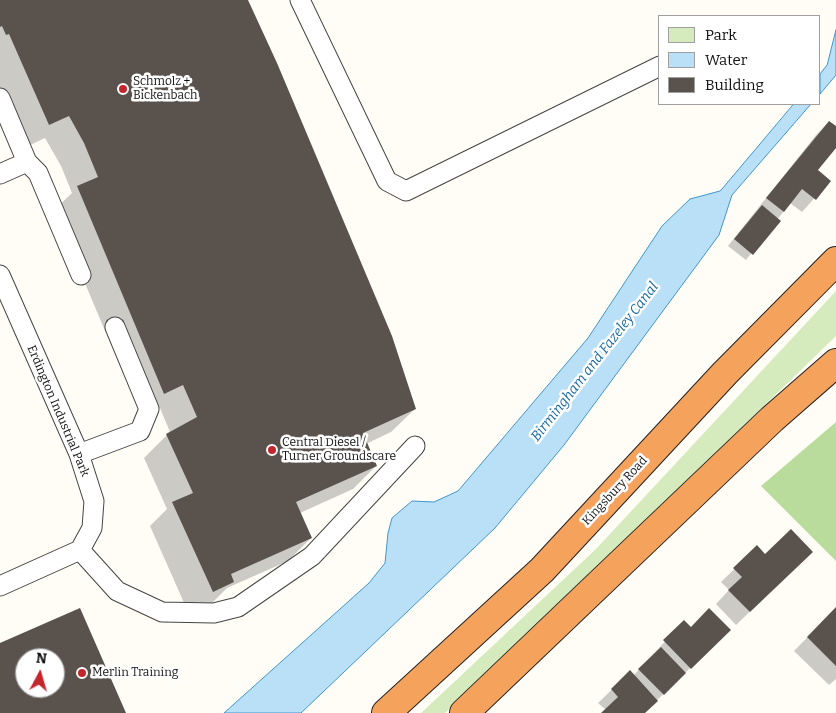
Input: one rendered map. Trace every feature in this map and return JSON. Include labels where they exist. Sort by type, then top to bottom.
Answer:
[{"type":"highway","name":"Kingsbury Road","points":[[386,713],[542,570],[725,374],[836,261]]},
{"type":"highway","points":[[464,713],[772,419],[836,363]]},
{"type":"lane","points":[[300,0],[387,181],[406,191],[658,67]]},
{"type":"lane","points":[[0,98],[27,162],[38,173],[81,275]]},
{"type":"lane","points":[[0,174],[27,162]]},
{"type":"lane","name":"Erdington Industrial Park","points":[[0,275],[79,454],[94,501],[92,528],[80,550]]},
{"type":"lane","points":[[79,454],[140,431],[149,409],[115,327]]},
{"type":"lane","points":[[0,586],[80,550],[117,591],[162,612],[214,613],[238,607],[312,556],[415,446]]},
{"type":"green space","points":[[836,291],[836,336],[554,610],[445,713],[421,713],[596,549]]},
{"type":"green space","points":[[836,422],[836,561],[761,486]]},
{"type":"water","points":[[836,30],[836,75],[821,93],[821,73],[827,65]]},
{"type":"water","name":"Birmingham and Fazeley Canal","points":[[793,105],[810,105],[732,195],[719,235],[564,445],[495,528],[301,713],[224,713],[369,583],[385,563],[388,533],[392,518],[412,501],[434,502],[458,491],[588,338],[662,226],[690,199],[720,191]]},
{"type":"building","points":[[0,0],[248,0],[277,63],[392,336],[416,409],[363,433],[377,466],[296,502],[312,538],[231,574],[234,582],[213,592],[172,502],[193,493],[166,434],[197,417],[183,385],[164,394],[77,186],[98,177],[84,143],[69,116],[49,125],[9,34],[6,35],[2,26],[0,27]]},
{"type":"building","points":[[829,121],[836,126],[836,148],[818,170],[831,181],[816,200],[802,189],[784,212],[766,198]]},
{"type":"building","points":[[762,205],[781,221],[753,255],[734,239]]},
{"type":"building","points":[[791,529],[813,552],[750,612],[728,590],[742,577],[733,568],[757,545],[765,554]]},
{"type":"building","points":[[836,607],[836,666],[807,637]]},
{"type":"building","name":"Merlin Training","points":[[80,608],[126,713],[0,713],[0,643]]},
{"type":"building","points":[[709,608],[731,630],[691,669],[663,640],[684,620],[691,627]]},
{"type":"building","points":[[661,647],[686,673],[664,695],[638,669]]},
{"type":"building","points":[[630,670],[658,701],[645,713],[601,713],[618,697],[611,689]]},
{"type":"place","name":"Schmolz + Bickenbach","points":[[123,89]]},
{"type":"place","name":"Central Diesel / Turner Groundscare","points":[[272,450]]},
{"type":"place","name":"Merlin Training","points":[[82,673]]}]
